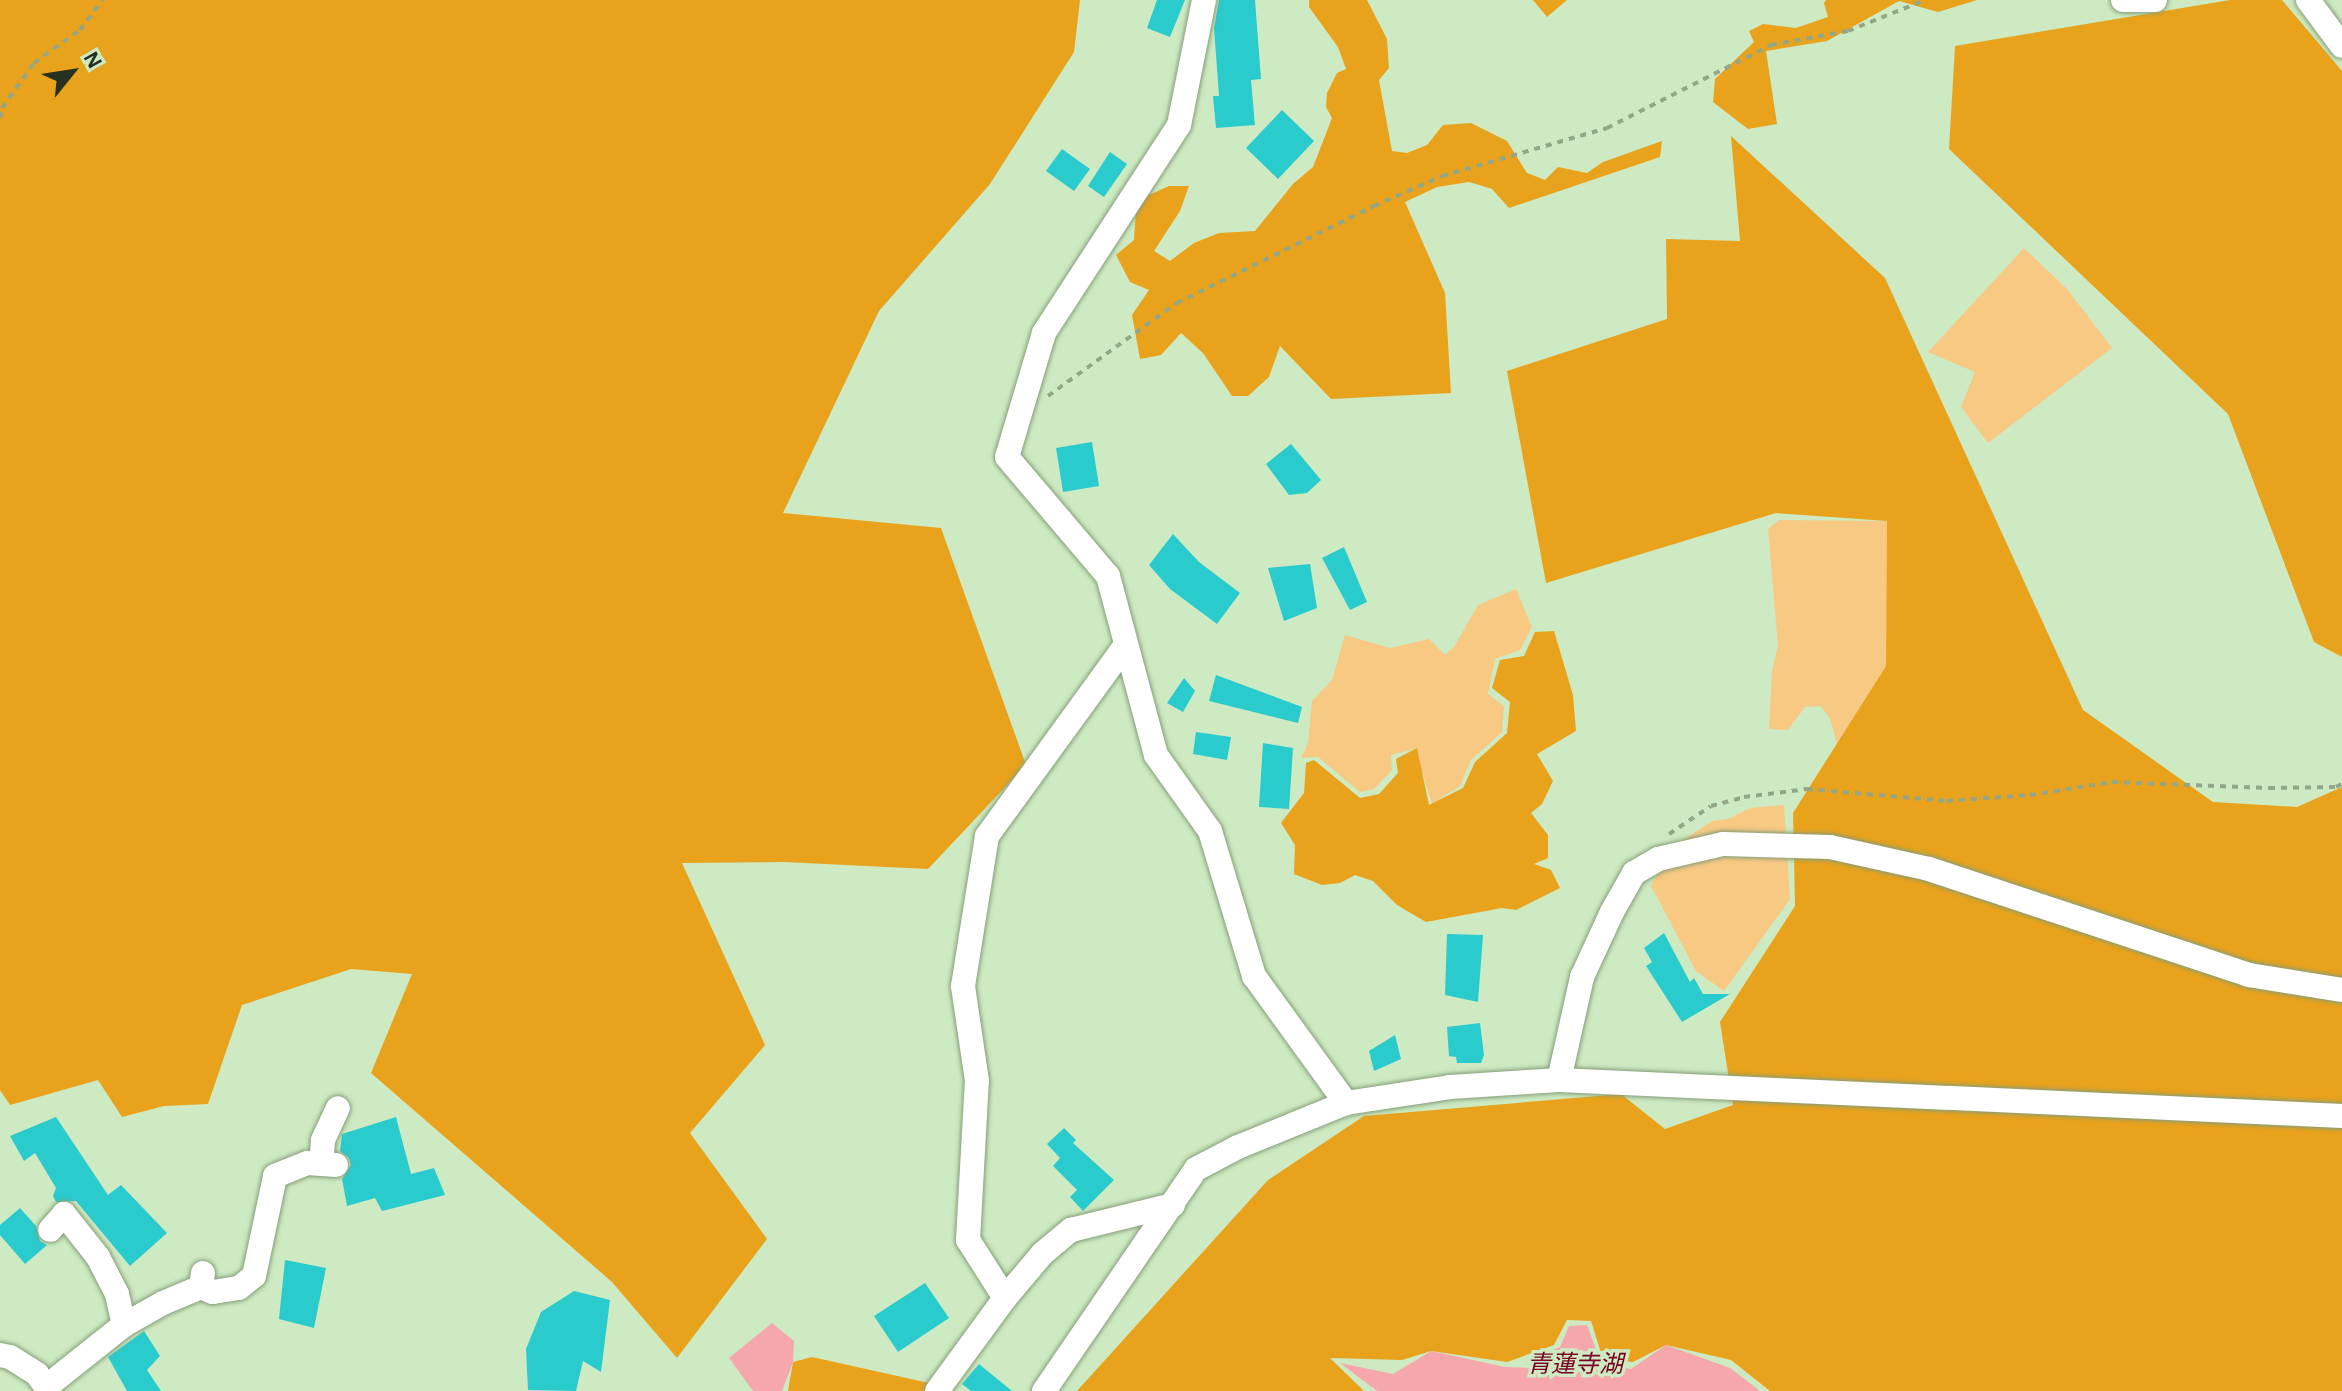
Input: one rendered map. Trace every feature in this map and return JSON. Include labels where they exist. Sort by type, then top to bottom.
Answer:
[{"type":"street","points":[[1204,0],[1179,125],[1044,333],[1007,457],[1108,576],[1156,755],[1210,831],[1254,976],[1346,1103]]},
{"type":"street","points":[[2123,0],[2155,0]]},
{"type":"street","points":[[2308,0],[2342,46]]},
{"type":"street","points":[[1005,1298],[968,1240],[977,1081],[963,986],[987,836],[1126,645]]},
{"type":"street","points":[[1559,1080],[1582,977],[1634,873],[1658,859],[1723,844],[1830,847],[1929,869],[2249,975],[2342,990]]},
{"type":"street","points":[[1044,1391],[1196,1169],[1238,1147],[1346,1103],[1450,1087],[1559,1080],[2342,1116]]},
{"type":"street","points":[[0,1355],[10,1357],[37,1374],[48,1389],[124,1325],[202,1280],[213,1292],[239,1288],[254,1276],[275,1176],[291,1168],[328,1165],[323,1140],[338,1108]]},
{"type":"street","points":[[937,1391],[1005,1298],[1042,1254],[1071,1230],[1173,1205]]},
{"type":"street","points":[[50,1230],[64,1214],[98,1257],[117,1294],[124,1325]]},
{"type":"path","points":[[0,118],[2,108],[34,63],[80,30],[103,0]]},
{"type":"path","points":[[1019,416],[1177,303],[1374,206],[1442,176],[1607,128],[1771,45],[1848,31],[1925,0]]},
{"type":"path","points":[[1665,837],[1711,806],[1744,797],[1807,789],[1947,801],[2030,795],[2112,782],[2269,788],[2336,787],[2342,784]]},
{"type":"shaded area","points":[[0,0],[1080,0],[1074,52],[990,184],[879,311],[783,513],[941,528],[1026,765],[928,869],[784,862],[682,863],[765,1045],[690,1133],[767,1239],[677,1358],[612,1282],[371,1073],[412,974],[351,969],[242,1005],[208,1104],[164,1106],[122,1117],[98,1080],[10,1105],[0,1090]]},
{"type":"shaded area","points":[[1309,0],[1367,0],[1387,39],[1389,68],[1379,80],[1392,151],[1407,153],[1427,145],[1443,125],[1471,123],[1507,141],[1527,173],[1545,180],[1558,167],[1587,173],[1603,162],[1662,141],[1660,157],[1509,208],[1492,189],[1469,182],[1437,187],[1405,202],[1445,293],[1451,393],[1331,399],[1280,346],[1269,377],[1248,396],[1232,396],[1203,353],[1181,333],[1161,355],[1140,359],[1132,315],[1149,290],[1130,282],[1116,255],[1134,240],[1136,210],[1149,195],[1169,186],[1189,186],[1180,211],[1154,251],[1170,261],[1194,243],[1219,233],[1255,231],[1293,184],[1313,167],[1332,118],[1326,107],[1327,93],[1337,73],[1346,69],[1338,47],[1309,7]]},
{"type":"shaded area","points":[[1533,0],[1567,0],[1547,17]]},
{"type":"shaded area","points":[[1826,0],[1977,0],[1938,12],[1899,1],[1827,41],[1766,51],[1777,124],[1748,129],[1713,102],[1715,79],[1754,42],[1749,31],[1763,24],[1796,28],[1828,17]]},
{"type":"shaded area","points":[[2230,0],[2282,0],[2342,71],[2342,657],[2314,642],[2228,414],[1949,149],[1955,46]]},
{"type":"shaded area","points":[[1731,136],[1885,278],[2083,710],[2213,802],[2297,807],[2342,787],[2342,1391],[1770,1391],[1731,1360],[1666,1345],[1633,1362],[1603,1359],[1591,1321],[1567,1320],[1554,1345],[1507,1362],[1431,1351],[1402,1360],[1330,1358],[1364,1391],[1077,1391],[1268,1180],[1364,1116],[1621,1094],[1665,1129],[1733,1105],[1720,1022],[1795,906],[1793,813],[1886,666],[1887,521],[1776,513],[1546,583],[1507,371],[1667,319],[1666,239],[1740,241]]},
{"type":"shaded area","points":[[2024,248],[2067,289],[2112,348],[1988,443],[1961,407],[1975,372],[1928,352]]},
{"type":"shaded area","points":[[1779,520],[1887,521],[1886,666],[1837,743],[1830,719],[1821,706],[1805,707],[1788,730],[1769,729],[1772,672],[1778,645],[1768,529]]},
{"type":"shaded area","points":[[1516,589],[1532,627],[1520,650],[1495,659],[1488,694],[1504,706],[1502,732],[1471,760],[1460,786],[1432,804],[1415,749],[1391,755],[1392,770],[1374,789],[1360,792],[1318,757],[1301,758],[1308,743],[1312,701],[1332,680],[1345,635],[1390,648],[1429,639],[1445,655],[1454,647],[1478,605]]},
{"type":"shaded area","points":[[1554,631],[1573,695],[1576,731],[1537,754],[1553,781],[1542,804],[1531,813],[1548,835],[1548,858],[1534,864],[1551,870],[1560,888],[1516,910],[1502,908],[1426,922],[1397,905],[1373,881],[1355,875],[1340,883],[1322,885],[1294,874],[1295,845],[1281,823],[1304,793],[1306,763],[1314,760],[1360,798],[1379,794],[1398,773],[1396,759],[1417,748],[1429,805],[1463,788],[1475,762],[1507,733],[1510,702],[1492,688],[1500,660],[1524,656],[1535,632]]},
{"type":"shaded area","points":[[1784,805],[1790,899],[1724,991],[1696,971],[1651,886],[1671,848],[1712,821],[1728,819],[1750,808]]},
{"type":"shaded area","points":[[812,1357],[929,1383],[931,1391],[788,1391],[793,1362]]},
{"type":"water","points":[[772,1323],[794,1341],[793,1362],[782,1391],[753,1391],[729,1358]]},
{"type":"water","name":"青蓮寺湖","points":[[1587,1325],[1601,1363],[1631,1369],[1666,1345],[1730,1368],[1760,1391],[1377,1391],[1340,1363],[1393,1374],[1431,1351],[1505,1367],[1533,1368],[1546,1353],[1560,1347],[1569,1326]]},
{"type":"building","points":[[1157,0],[1185,0],[1170,37],[1147,28]]},
{"type":"building","points":[[1219,0],[1255,0],[1261,79],[1251,80],[1255,125],[1216,128],[1213,96],[1219,96],[1214,28]]},
{"type":"building","points":[[1282,110],[1314,141],[1278,179],[1246,148]]},
{"type":"building","points":[[1062,149],[1090,169],[1074,191],[1046,171]]},
{"type":"building","points":[[1110,152],[1127,164],[1104,197],[1088,186]]},
{"type":"building","points":[[1092,442],[1099,486],[1063,492],[1056,448]]},
{"type":"building","points":[[1291,444],[1321,480],[1307,493],[1289,495],[1266,464]]},
{"type":"building","points":[[1173,534],[1199,562],[1240,593],[1217,624],[1170,589],[1149,565]]},
{"type":"building","points":[[1344,547],[1367,602],[1350,610],[1322,558]]},
{"type":"building","points":[[1310,564],[1317,608],[1284,621],[1268,568]]},
{"type":"building","points":[[1216,675],[1302,707],[1298,723],[1209,701]]},
{"type":"building","points":[[1184,678],[1195,691],[1183,712],[1167,703]]},
{"type":"building","points":[[1196,732],[1231,737],[1227,760],[1193,754]]},
{"type":"building","points":[[1263,743],[1293,748],[1289,809],[1259,807]]},
{"type":"building","points":[[1664,933],[1690,982],[1694,978],[1703,994],[1730,994],[1682,1022],[1646,966],[1652,962],[1644,948]]},
{"type":"building","points":[[1447,934],[1483,935],[1478,1002],[1445,995]]},
{"type":"building","points":[[1480,1023],[1484,1055],[1481,1063],[1457,1063],[1456,1057],[1449,1056],[1447,1027]]},
{"type":"building","points":[[1395,1035],[1401,1059],[1374,1071],[1369,1051]]},
{"type":"building","points":[[56,1117],[108,1195],[121,1185],[167,1233],[130,1266],[76,1201],[56,1202],[53,1196],[56,1188],[35,1153],[24,1161],[10,1136]]},
{"type":"building","points":[[396,1117],[411,1174],[434,1168],[445,1195],[382,1211],[375,1198],[347,1206],[342,1179],[351,1165],[349,1158],[340,1151],[342,1134]]},
{"type":"building","points":[[1064,1128],[1076,1140],[1073,1143],[1114,1180],[1083,1211],[1070,1197],[1077,1190],[1053,1166],[1060,1158],[1047,1144]]},
{"type":"building","points":[[20,1208],[36,1226],[40,1241],[47,1245],[25,1264],[0,1235],[0,1225]]},
{"type":"building","points":[[285,1260],[326,1268],[314,1328],[279,1319]]},
{"type":"building","points":[[925,1283],[949,1318],[898,1352],[874,1316]]},
{"type":"building","points":[[574,1291],[610,1300],[601,1372],[583,1361],[576,1391],[528,1390],[526,1349],[541,1312]]},
{"type":"building","points":[[144,1331],[160,1356],[147,1370],[161,1391],[127,1391],[108,1357]]},
{"type":"building","points":[[979,1364],[1012,1391],[971,1391],[962,1384]]}]
